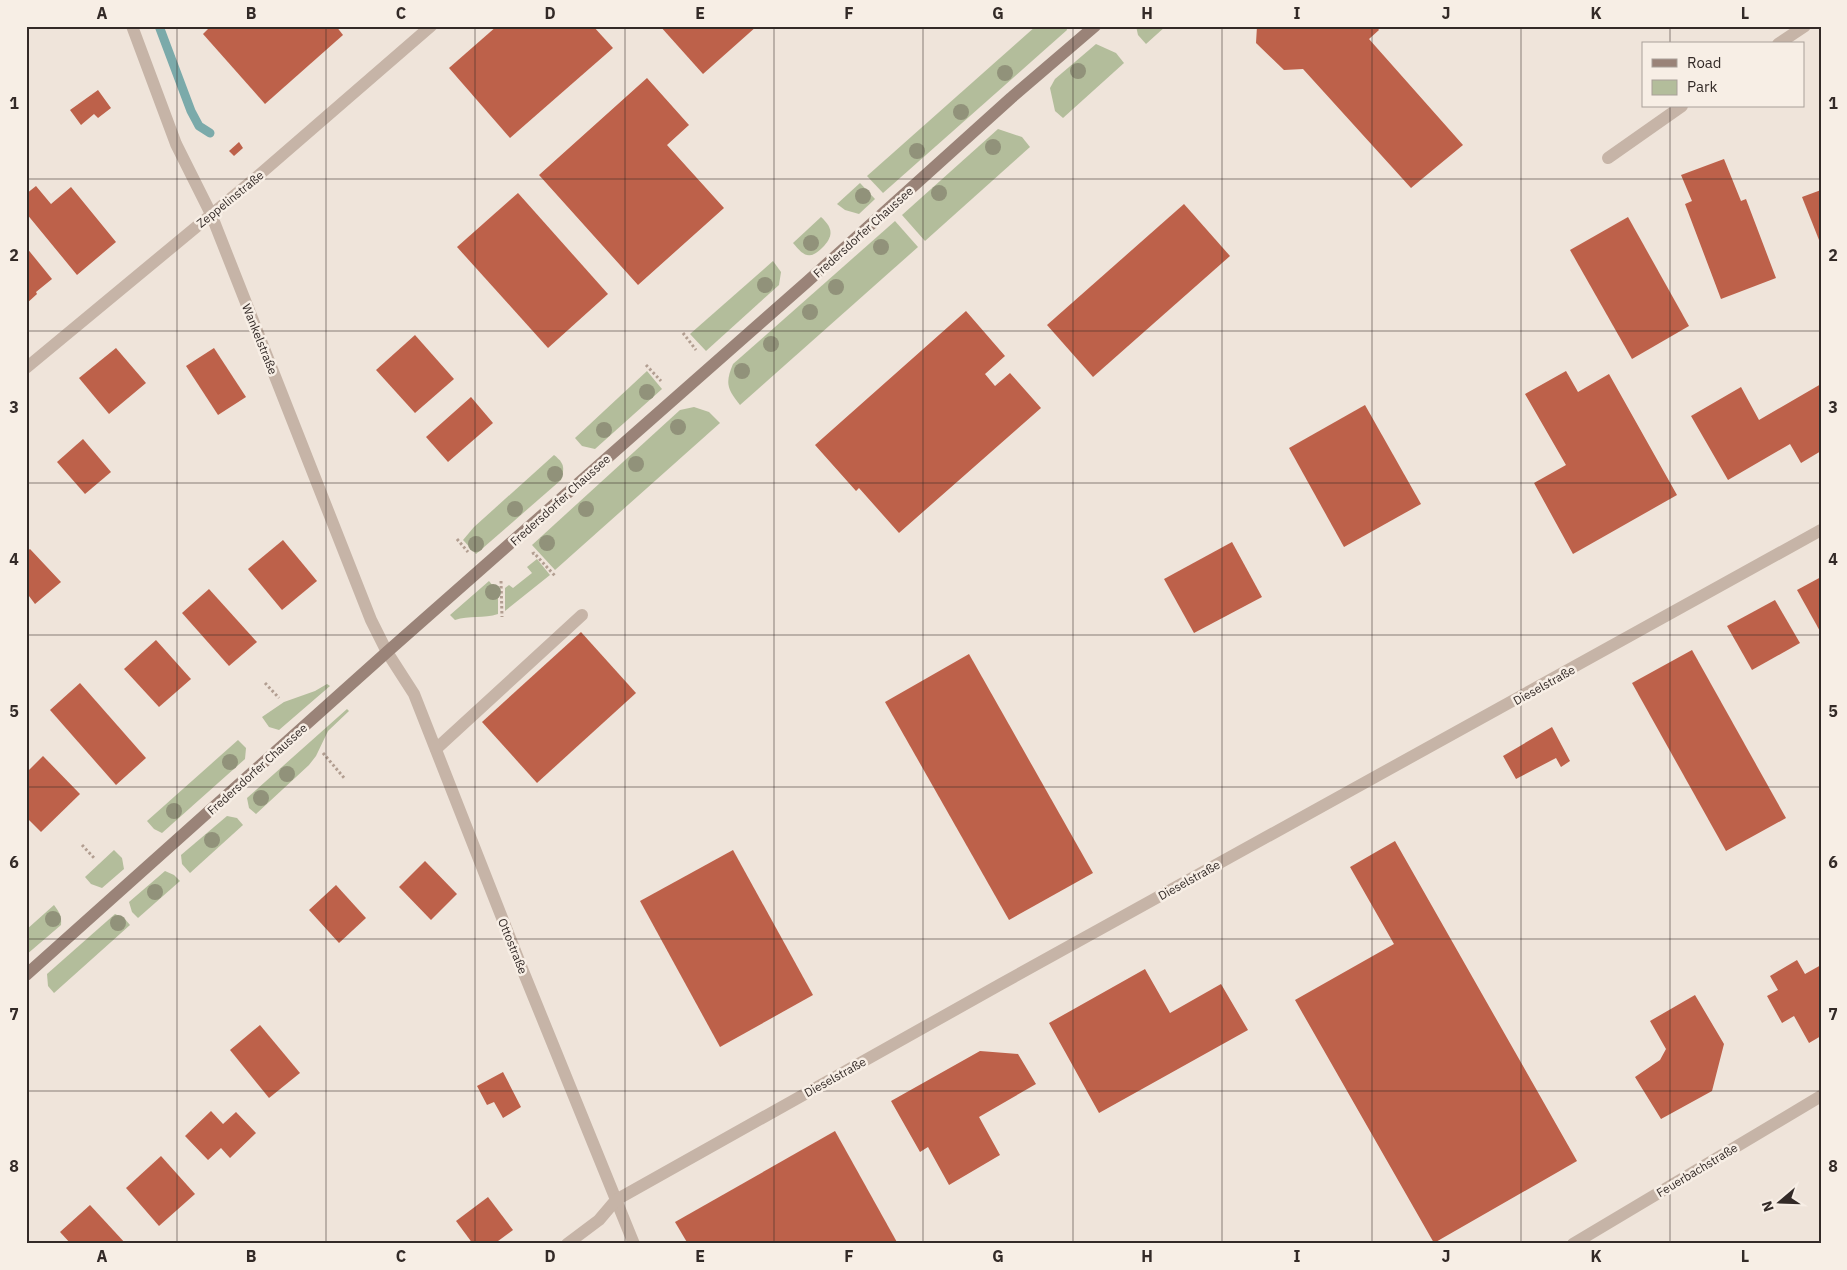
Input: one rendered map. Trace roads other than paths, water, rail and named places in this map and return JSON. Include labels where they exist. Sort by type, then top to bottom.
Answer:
[{"type":"main road","name":"Fredersdorfer Chaussee","points":[[26,975],[387,652],[808,282],[1011,98],[1095,26]]},
{"type":"street","name":"Wankelstraße","points":[[132,26],[176,144],[210,214],[358,587],[387,652]]},
{"type":"street","name":"Zeppelinstraße","points":[[26,368],[259,175],[431,26]]},
{"type":"street","points":[[1781,42],[1805,26]]},
{"type":"street","points":[[1608,158],[1679,108]]},
{"type":"street","name":"Dieselstraße","points":[[568,1244],[600,1220],[616,1200],[1001,984],[1821,530]]},
{"type":"street","points":[[436,749],[582,615]]},
{"type":"street","name":"Ottostraße","points":[[387,652],[414,694],[521,966],[634,1244]]},
{"type":"street","name":"Feuerbachstraße","points":[[1573,1244],[1821,1096]]},
{"type":"waterway","points":[[159,26],[191,111],[199,126],[210,133]]}]
